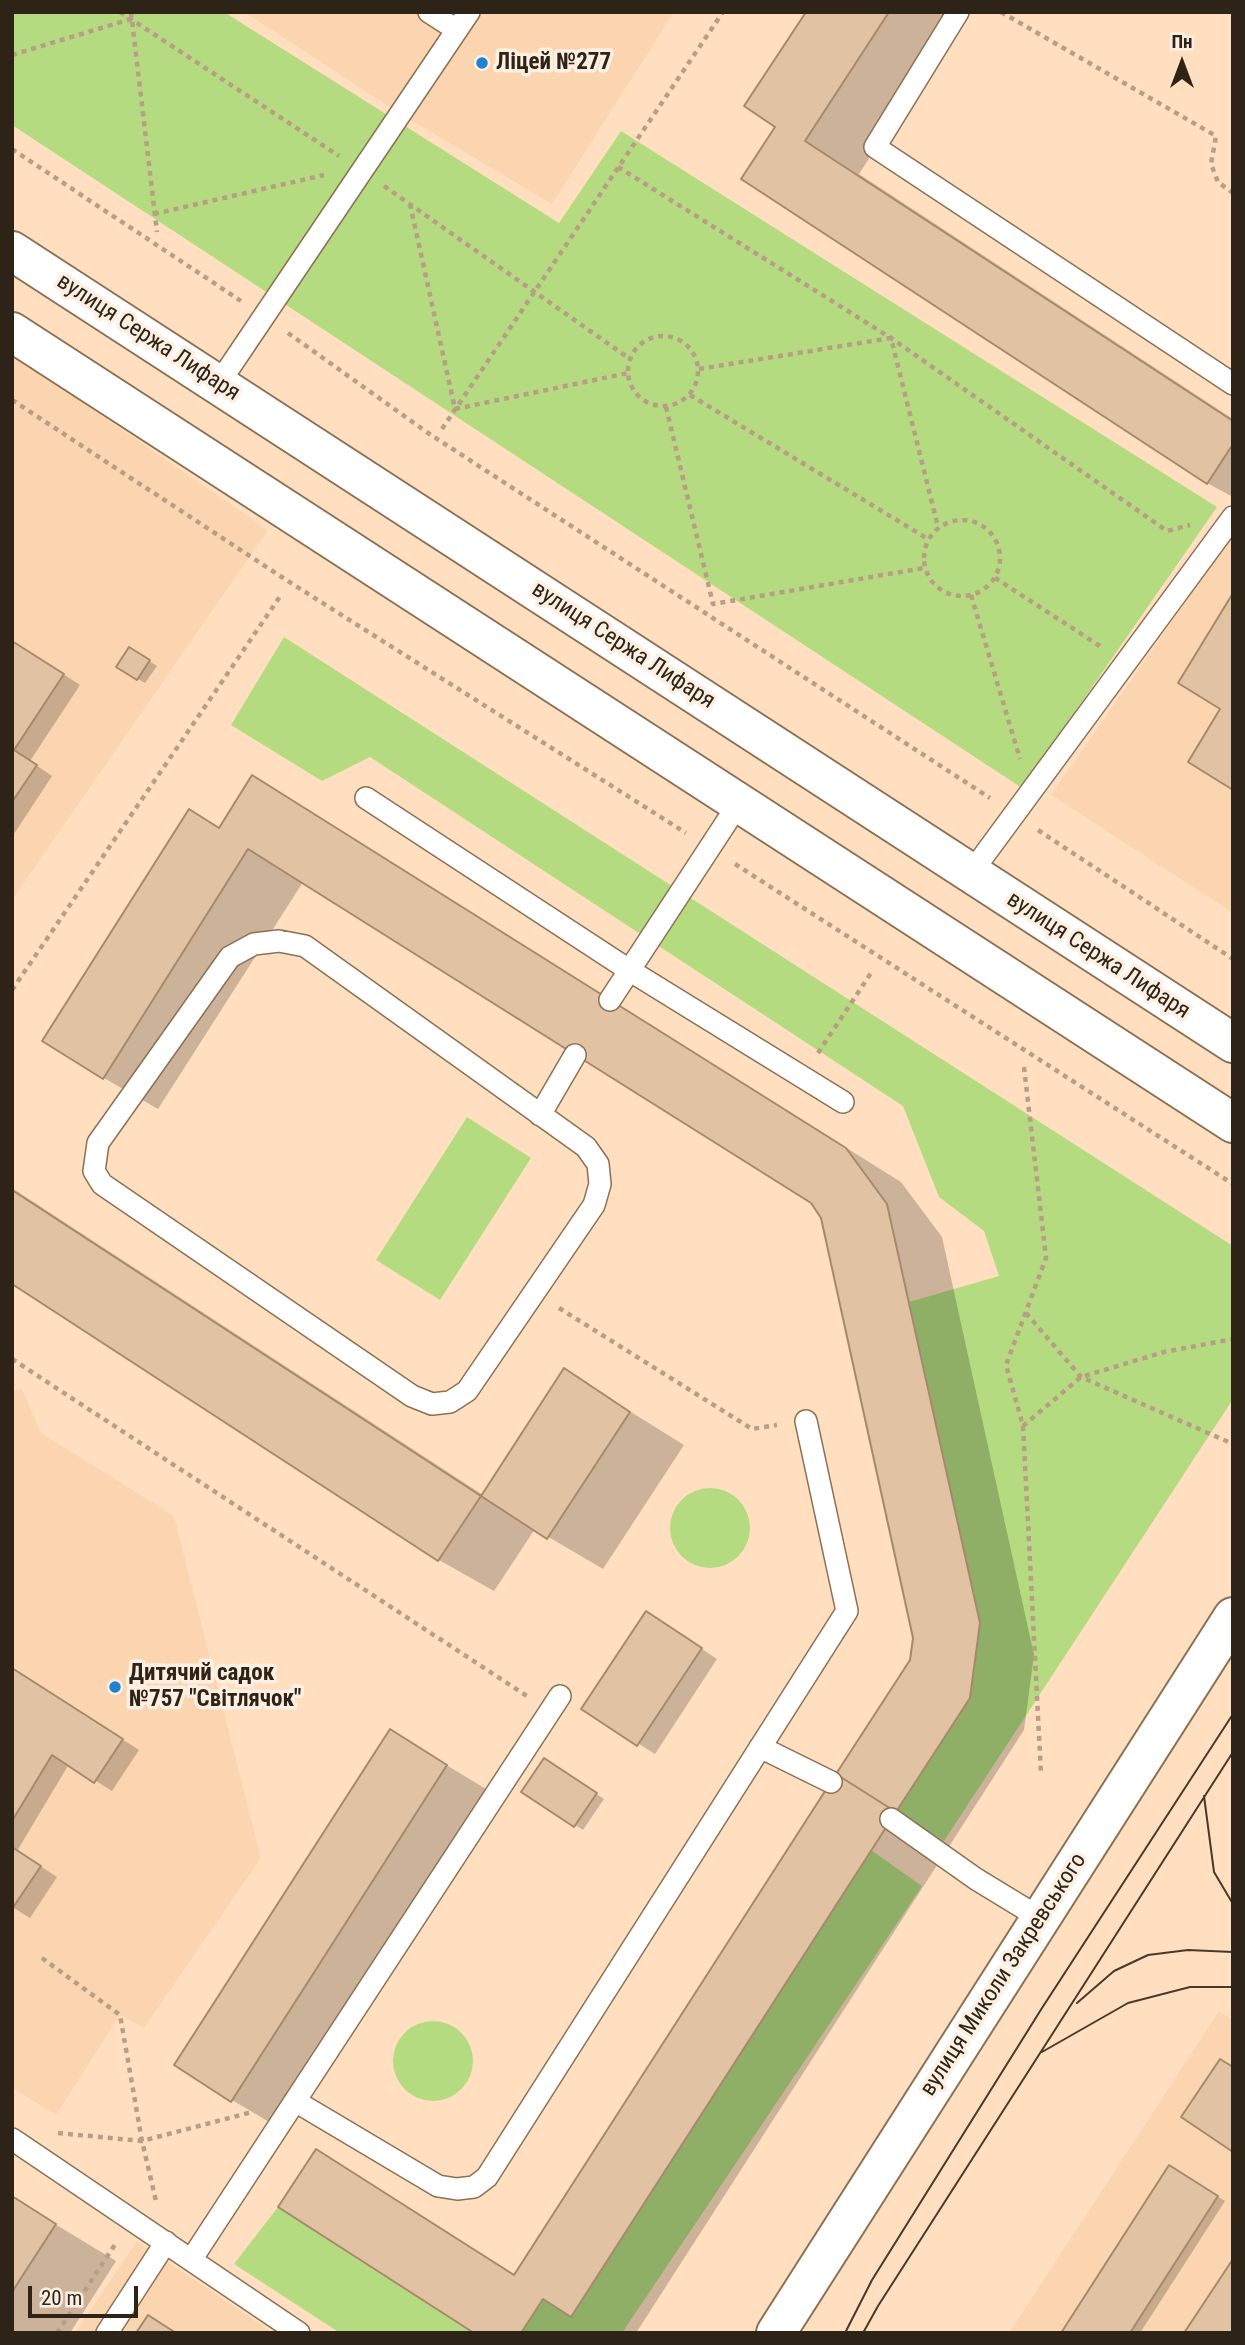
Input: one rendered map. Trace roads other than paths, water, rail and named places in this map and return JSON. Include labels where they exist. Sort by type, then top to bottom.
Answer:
[{"type":"street","name":"вулиця Сержа Лифаря","points":[[12,251],[1233,1043]]},
{"type":"street","points":[[12,332],[1233,1124]]},
{"type":"street","name":"вулиця Миколи Закревського","points":[[776,2333],[1233,1617]]},
{"type":"lane","points":[[429,12],[457,30]]},
{"type":"lane","points":[[219,383],[469,12]]},
{"type":"lane","points":[[958,12],[875,147],[1233,384]]},
{"type":"lane","points":[[971,873],[1233,517]]},
{"type":"lane","points":[[366,798],[629,970],[843,1102]]},
{"type":"lane","points":[[610,1000],[738,803]]},
{"type":"lane","points":[[279,941],[305,946],[540,1115],[586,1147],[598,1164],[600,1184],[594,1205],[467,1391],[450,1402],[432,1404],[412,1396],[102,1184],[94,1171],[93,1157],[98,1143],[230,957],[254,944],[279,941]]},
{"type":"lane","points":[[540,1115],[575,1055]]},
{"type":"lane","points":[[295,2101],[438,2186],[457,2189],[474,2187],[487,2177],[847,1611],[806,1421]]},
{"type":"lane","points":[[191,2260],[555,1704]]},
{"type":"lane","points":[[760,1747],[831,1782]]},
{"type":"lane","points":[[891,1819],[976,1879],[1040,1918]]},
{"type":"lane","points":[[12,2139],[299,2333]]},
{"type":"lane","points":[[107,2333],[166,2242]]},
{"type":"tram line","points":[[845,2333],[872,2280],[1042,2008],[1233,1714]]},
{"type":"tram line","points":[[863,2333],[1233,1752]]},
{"type":"tram line","points":[[1204,1796],[1214,1872],[1233,1904]]},
{"type":"tram line","points":[[1077,2003],[1114,1971],[1148,1955],[1188,1950],[1233,1952]]},
{"type":"tram line","points":[[1042,2052],[1128,2003],[1190,1987],[1233,1987]]},
{"type":"place","name":"Ліцей №277","points":[[482,63]]},
{"type":"place","name":"Дитячий садок №757 \"Світлячок\"","points":[[115,1687]]}]
